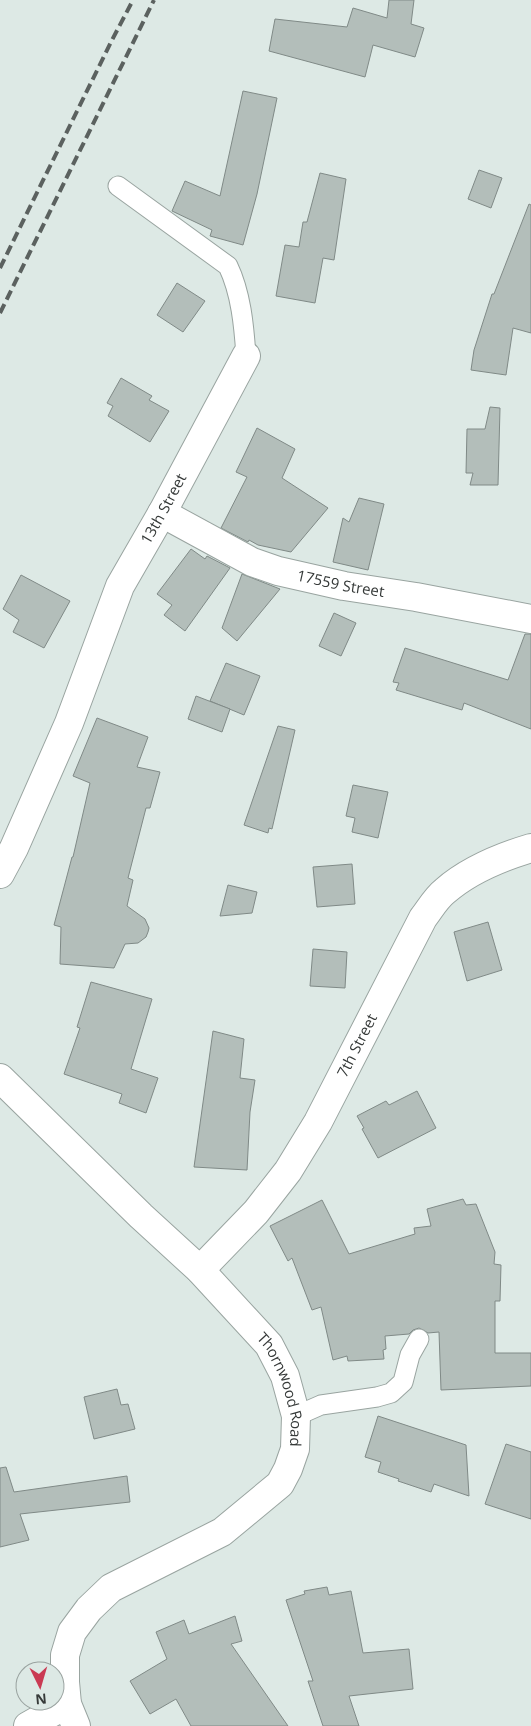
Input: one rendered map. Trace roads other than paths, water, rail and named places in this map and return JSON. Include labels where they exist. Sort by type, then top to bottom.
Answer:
[{"type":"street","name":"13th Street","points":[[0,874],[14,848],[69,723],[120,586],[162,513],[246,356]]},
{"type":"street","name":"17559 Street","points":[[162,513],[252,562],[278,571],[344,586],[416,597],[531,619]]},
{"type":"street","name":"7th Street","points":[[200,1270],[256,1212],[288,1171],[318,1122],[423,918],[444,891],[470,874],[507,855],[531,848]]},
{"type":"street","name":"Thornwood Road","points":[[0,1078],[141,1216],[200,1270],[269,1345],[286,1376],[296,1416],[295,1449],[280,1484],[222,1532],[111,1588],[89,1609],[72,1632],[65,1655],[71,1715]]},
{"type":"street","points":[[28,1726],[71,1715]]},
{"type":"lane","name":"13th Street","points":[[118,186],[228,266],[234,278],[244,326],[246,356]]},
{"type":"lane","points":[[296,1416],[321,1405],[377,1397],[391,1392],[402,1382],[410,1355],[419,1339]]},
{"type":"railway","points":[[0,268],[133,0]]},
{"type":"railway","points":[[0,313],[154,0]]}]
